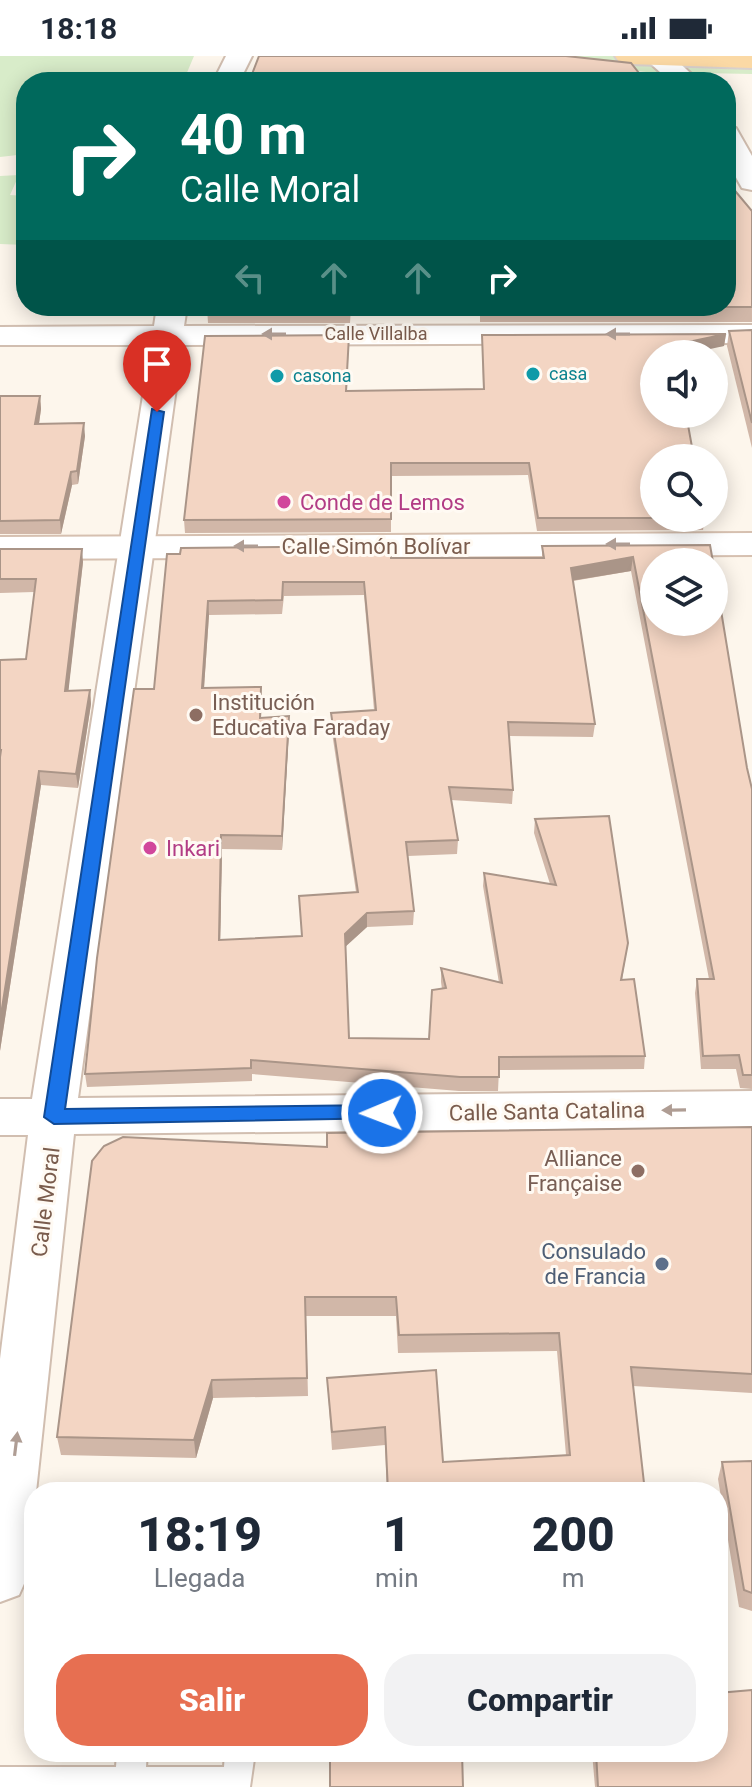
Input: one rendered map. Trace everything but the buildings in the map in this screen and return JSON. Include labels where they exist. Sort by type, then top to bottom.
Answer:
[{"type":"main road","points":[[629,56],[752,60]]},
{"type":"street","points":[[660,59],[675,72]]},
{"type":"street","points":[[736,152],[752,182]]},
{"type":"street","name":"Calle Villalba","points":[[0,336],[171,320],[752,334]]},
{"type":"street","name":"Calle Moral","points":[[0,1577],[54,1117],[171,320]]},
{"type":"street","name":"Calle Simón Bolívar","points":[[0,548],[752,544]]},
{"type":"street","name":"Calle Santa Catalina","points":[[0,1117],[752,1109]]},
{"type":"lane","points":[[0,1782],[131,1766],[233,1782],[239,1778],[240,1762]]},
{"type":"green space","points":[[0,56],[194,56],[187,72],[16,72],[16,155],[0,157]]},
{"type":"green space","points":[[513,56],[752,56],[752,74],[646,72]]},
{"type":"green space","points":[[16,175],[10,195],[16,195],[16,245],[0,244],[0,176]]},
{"type":"place","name":"casa","points":[[533,374]]},
{"type":"place","name":"casona","points":[[277,376]]},
{"type":"place","name":"Conde de Lemos","points":[[284,502]]},
{"type":"place","name":"Institución Educativa Faraday","points":[[196,715]]},
{"type":"place","name":"Inkari","points":[[150,848]]},
{"type":"place","name":"Alliance Française","points":[[638,1171]]},
{"type":"place","name":"Consulado de Francia","points":[[662,1264]]},
{"type":"route","points":[[157,412],[54,1117],[382,1113]]}]
